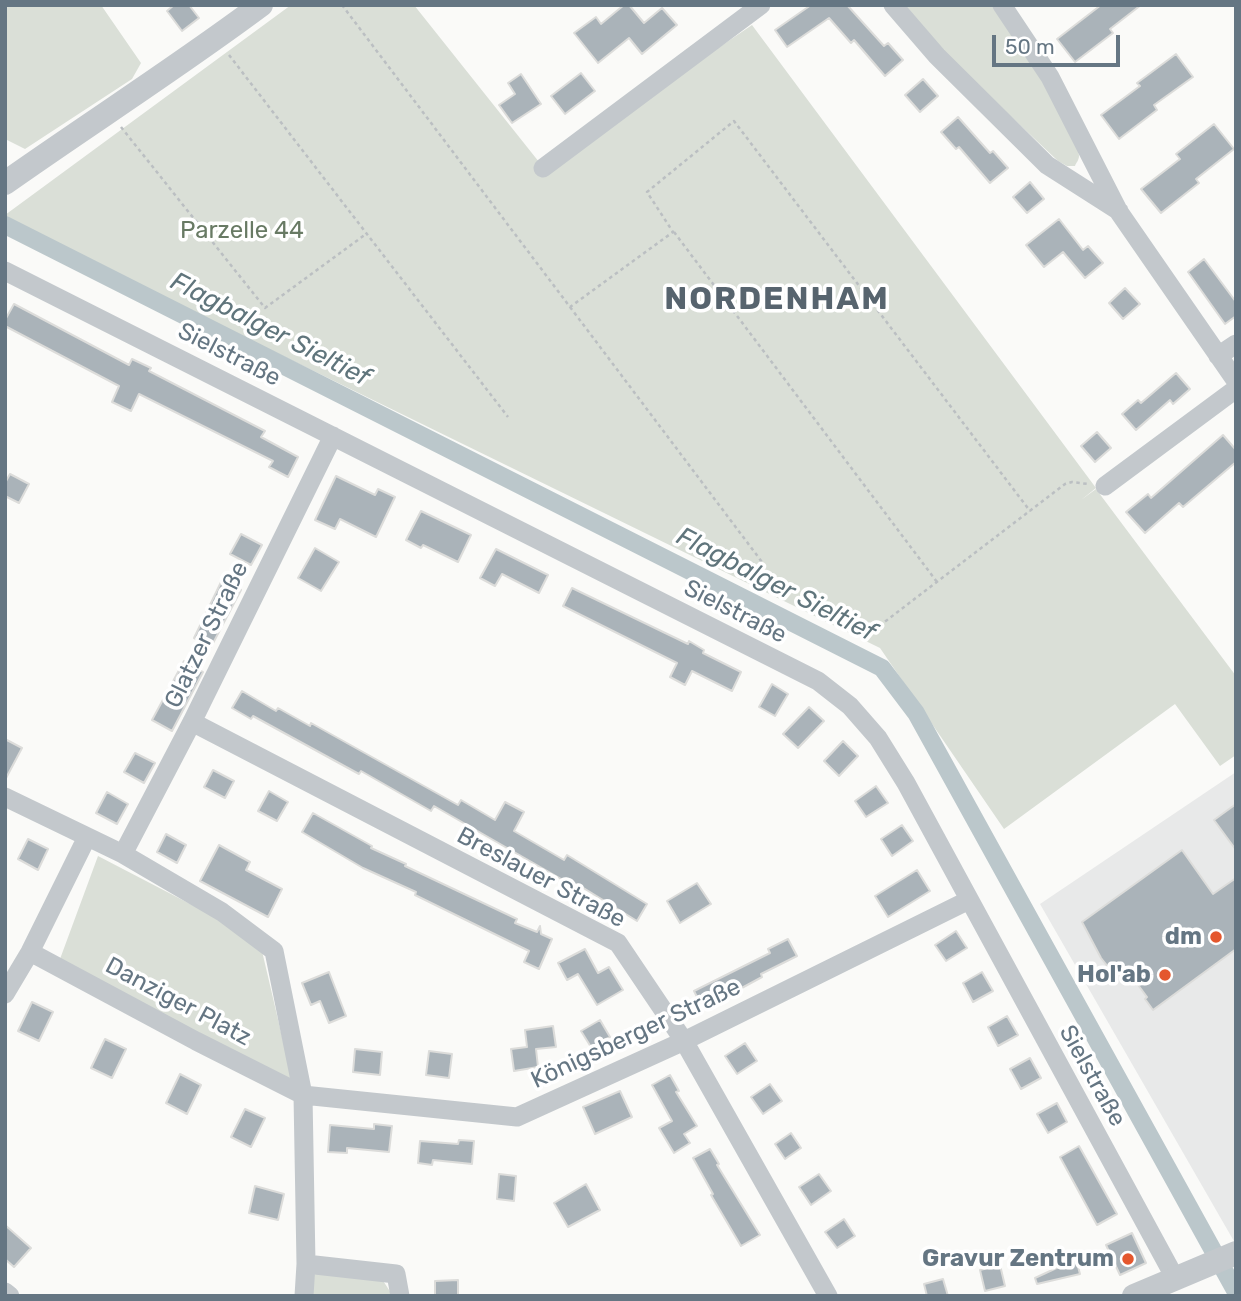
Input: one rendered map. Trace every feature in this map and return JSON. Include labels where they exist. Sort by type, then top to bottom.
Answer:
[{"type":"street","points":[[5,183],[216,39],[261,5]]},
{"type":"street","points":[[543,168],[761,5]]},
{"type":"street","points":[[893,5],[937,56],[1048,165],[1119,212]]},
{"type":"street","points":[[1002,5],[1050,77],[1119,212],[1236,381]]},
{"type":"street","name":"Sielstraße","points":[[5,271],[818,681],[850,706],[878,738],[906,783],[968,900],[1186,1273]]},
{"type":"street","points":[[1219,356],[1236,344]]},
{"type":"street","points":[[1105,486],[1236,389]]},
{"type":"street","name":"Glatzer Straße","points":[[123,854],[192,722],[333,436]]},
{"type":"street","name":"Breslauer Straße","points":[[192,722],[618,943],[684,1041],[828,1296]]},
{"type":"street","name":"Danziger Platz","points":[[5,797],[123,854],[222,912],[274,951],[303,1095],[306,1264],[304,1296]]},
{"type":"street","points":[[5,994],[30,952],[87,837]]},
{"type":"street","name":"Königsberger Straße","points":[[303,1095],[517,1117],[684,1041],[968,900]]},
{"type":"street","name":"Danziger Platz","points":[[30,952],[303,1095]]},
{"type":"street","points":[[1134,1296],[1236,1253]]},
{"type":"street","points":[[306,1264],[396,1274],[400,1296]]},
{"type":"street","points":[[5,1292],[10,1296]]},
{"type":"path","points":[[342,5],[762,562]]},
{"type":"path","points":[[216,39],[508,417]]},
{"type":"path","points":[[108,111],[265,308],[366,234]]},
{"type":"path","points":[[937,582],[673,232],[647,192],[734,121],[1030,510]]},
{"type":"path","points":[[570,307],[673,232]]},
{"type":"path","points":[[874,630],[1065,484],[1072,482],[1105,486]]},
{"type":"shaded area","points":[[1236,772],[1236,1242],[1235,1243],[1040,904]]},
{"type":"green space","points":[[5,5],[101,5],[141,63],[132,79],[25,149],[5,139]]},
{"type":"green space","name":"Parzelle 44","points":[[291,5],[414,5],[543,167],[752,25],[1096,488],[1081,500],[1096,489],[1236,676],[1236,755],[1220,766],[1175,704],[1004,829],[880,648],[5,220],[5,215]]},
{"type":"green space","points":[[901,5],[992,5],[1043,80],[1069,126],[1079,156],[1075,166],[1067,166],[1058,161],[944,53]]},
{"type":"green space","points":[[98,856],[246,933],[262,951],[291,1075],[290,1085],[60,959]]},
{"type":"green space","points":[[324,1269],[380,1276],[391,1293],[389,1296],[308,1296],[308,1279]]},
{"type":"building","points":[[174,5],[189,5],[199,18],[182,31],[167,11]]},
{"type":"building","points":[[624,5],[629,5],[644,23],[662,8],[677,25],[642,54],[629,38],[598,63],[574,33],[596,17],[601,24]]},
{"type":"building","points":[[811,5],[847,5],[884,46],[888,43],[903,60],[885,76],[854,40],[851,43],[829,18],[787,47],[775,30]]},
{"type":"building","points":[[1101,5],[1141,5],[1110,29],[1113,33],[1075,62],[1057,39]]},
{"type":"building","points":[[1176,54],[1193,77],[1154,105],[1157,110],[1119,139],[1101,115],[1140,86],[1137,83]]},
{"type":"building","points":[[581,73],[595,91],[565,114],[551,96]]},
{"type":"building","points":[[521,74],[541,104],[512,123],[499,105],[515,94],[508,83]]},
{"type":"building","points":[[923,79],[938,96],[920,112],[905,95]]},
{"type":"building","points":[[958,117],[990,153],[993,151],[1008,168],[990,183],[959,147],[956,149],[941,132]]},
{"type":"building","points":[[1214,124],[1234,149],[1196,179],[1199,183],[1161,213],[1141,189],[1180,159],[1176,154]]},
{"type":"building","points":[[1030,182],[1044,199],[1027,213],[1013,197]]},
{"type":"building","points":[[1059,219],[1083,250],[1088,246],[1103,263],[1085,278],[1063,252],[1044,267],[1026,245]]},
{"type":"building","points":[[1204,259],[1236,302],[1236,316],[1225,324],[1188,272]]},
{"type":"building","points":[[1125,288],[1140,304],[1123,319],[1109,303]]},
{"type":"building","points":[[14,304],[129,365],[132,359],[151,368],[149,371],[265,431],[261,437],[298,457],[288,477],[269,467],[273,461],[139,394],[131,411],[112,402],[119,386],[5,326],[5,320]]},
{"type":"building","points":[[1176,373],[1190,389],[1173,404],[1170,400],[1136,430],[1122,414],[1138,400],[1141,403]]},
{"type":"building","points":[[1097,432],[1111,448],[1095,462],[1081,446]]},
{"type":"building","points":[[1223,435],[1236,450],[1236,462],[1183,507],[1179,503],[1145,533],[1126,512],[1148,494],[1151,498]]},
{"type":"building","points":[[10,474],[29,484],[19,503],[5,496],[5,483]]},
{"type":"building","points":[[336,476],[375,495],[378,489],[395,497],[376,537],[340,519],[335,529],[315,520]]},
{"type":"building","points":[[421,511],[471,535],[458,562],[406,540]]},
{"type":"building","points":[[241,534],[262,545],[251,565],[230,554]]},
{"type":"building","points":[[315,548],[339,562],[321,591],[298,578]]},
{"type":"building","points":[[496,549],[548,575],[539,593],[502,574],[495,586],[480,578]]},
{"type":"building","points":[[222,580],[241,590],[211,647],[194,638]]},
{"type":"building","points":[[572,588],[688,644],[689,641],[704,650],[703,653],[741,672],[732,691],[692,671],[685,685],[670,677],[677,663],[563,606]]},
{"type":"building","points":[[184,661],[203,672],[172,731],[152,720]]},
{"type":"building","points":[[772,684],[788,694],[775,716],[759,707]]},
{"type":"building","points":[[242,691],[276,711],[278,708],[310,726],[311,723],[458,805],[461,800],[495,820],[505,802],[524,812],[514,831],[564,860],[567,855],[647,904],[637,921],[577,884],[575,887],[434,806],[431,811],[361,771],[359,774],[253,716],[251,719],[232,708]]},
{"type":"building","points":[[809,707],[824,721],[798,748],[783,734]]},
{"type":"building","points":[[5,739],[22,748],[5,780]]},
{"type":"building","points":[[843,741],[858,756],[839,776],[824,761]]},
{"type":"building","points":[[135,753],[155,763],[144,783],[124,772]]},
{"type":"building","points":[[213,770],[234,781],[225,798],[204,787]]},
{"type":"building","points":[[876,786],[888,803],[866,817],[855,801]]},
{"type":"building","points":[[269,791],[288,802],[277,821],[258,811]]},
{"type":"building","points":[[107,792],[128,804],[117,824],[96,813]]},
{"type":"building","points":[[1236,804],[1236,850],[1214,820]]},
{"type":"building","points":[[313,813],[372,846],[371,848],[406,864],[405,866],[517,919],[515,923],[537,932],[540,926],[541,934],[552,939],[539,969],[524,962],[529,951],[415,895],[416,892],[363,868],[302,832]]},
{"type":"building","points":[[902,825],[913,841],[892,856],[881,839]]},
{"type":"building","points":[[166,834],[186,845],[177,863],[157,852]]},
{"type":"building","points":[[28,839],[48,849],[38,870],[18,859]]},
{"type":"building","points":[[219,845],[250,862],[246,870],[282,889],[268,917],[200,881]]},
{"type":"building","points":[[1182,850],[1213,894],[1236,878],[1236,949],[1153,1010],[1145,999],[1147,997],[1124,966],[1113,973],[1101,958],[1082,922]]},
{"type":"building","points":[[917,870],[930,891],[888,917],[875,896]]},
{"type":"building","points":[[697,883],[711,904],[680,923],[667,901]]},
{"type":"building","points":[[956,931],[967,948],[946,961],[935,945]]},
{"type":"building","points":[[788,939],[797,956],[703,1009],[694,991],[770,953],[768,949]]},
{"type":"building","points":[[585,949],[598,973],[609,967],[623,990],[597,1005],[578,974],[567,980],[558,963]]},
{"type":"building","points":[[329,972],[346,1016],[329,1023],[320,1001],[311,1005],[302,983]]},
{"type":"building","points":[[982,972],[993,991],[973,1002],[963,983]]},
{"type":"building","points":[[32,1002],[53,1012],[39,1041],[18,1031]]},
{"type":"building","points":[[1007,1016],[1018,1035],[998,1046],[988,1027]]},
{"type":"building","points":[[600,1020],[610,1037],[591,1047],[581,1031]]},
{"type":"building","points":[[553,1026],[556,1047],[536,1049],[538,1067],[514,1071],[511,1049],[527,1047],[525,1030]]},
{"type":"building","points":[[105,1039],[126,1049],[112,1078],[91,1068]]},
{"type":"building","points":[[745,1043],[757,1061],[737,1074],[725,1056]]},
{"type":"building","points":[[355,1049],[382,1052],[380,1075],[353,1072]]},
{"type":"building","points":[[429,1051],[452,1054],[449,1078],[426,1075]]},
{"type":"building","points":[[1030,1058],[1041,1078],[1021,1089],[1010,1069]]},
{"type":"building","points":[[180,1074],[201,1085],[187,1114],[166,1103]]},
{"type":"building","points":[[670,1075],[679,1091],[676,1092],[697,1126],[684,1134],[690,1143],[674,1153],[659,1128],[672,1121],[652,1085]]},
{"type":"building","points":[[770,1084],[782,1101],[763,1114],[751,1097]]},
{"type":"building","points":[[620,1091],[632,1117],[595,1134],[583,1107]]},
{"type":"building","points":[[1057,1103],[1067,1122],[1048,1133],[1037,1114]]},
{"type":"building","points":[[245,1109],[265,1118],[251,1147],[231,1137]]},
{"type":"building","points":[[374,1124],[392,1126],[389,1152],[347,1148],[347,1153],[328,1152],[330,1125],[374,1129]]},
{"type":"building","points":[[791,1133],[801,1148],[785,1159],[775,1144]]},
{"type":"building","points":[[459,1140],[474,1141],[472,1164],[433,1160],[432,1165],[418,1163],[420,1141],[458,1144]]},
{"type":"building","points":[[1079,1146],[1117,1214],[1097,1225],[1060,1157]]},
{"type":"building","points":[[710,1149],[760,1235],[741,1246],[693,1158]]},
{"type":"building","points":[[499,1174],[516,1176],[514,1201],[497,1199]]},
{"type":"building","points":[[819,1174],[831,1191],[811,1205],[799,1187]]},
{"type":"building","points":[[586,1184],[600,1210],[568,1227],[554,1203]]},
{"type":"building","points":[[255,1186],[284,1194],[278,1220],[249,1213]]},
{"type":"building","points":[[844,1219],[855,1236],[837,1248],[825,1232]]},
{"type":"building","points":[[5,1225],[31,1248],[14,1267],[5,1259]]},
{"type":"building","points":[[1132,1233],[1146,1263],[1120,1275],[1106,1245]]},
{"type":"building","points":[[1076,1259],[1080,1274],[1037,1284],[1035,1278]]},
{"type":"building","points":[[1000,1265],[1005,1286],[985,1291],[980,1270]]},
{"type":"building","points":[[943,1279],[948,1296],[927,1296],[924,1284]]},
{"type":"building","points":[[458,1280],[458,1296],[435,1296],[435,1281]]},
{"type":"waterway","name":"Flagbalger Sieltief","points":[[5,225],[882,668],[916,713],[1236,1292]]},
{"type":"place","name":"dm","points":[[1216,937]]},
{"type":"place","name":"Hol'ab","points":[[1165,975]]},
{"type":"place","name":"Gravur Zentrum","points":[[1128,1259]]},
{"type":"district","name":"NORDENHAM","points":[[777,300]]}]
